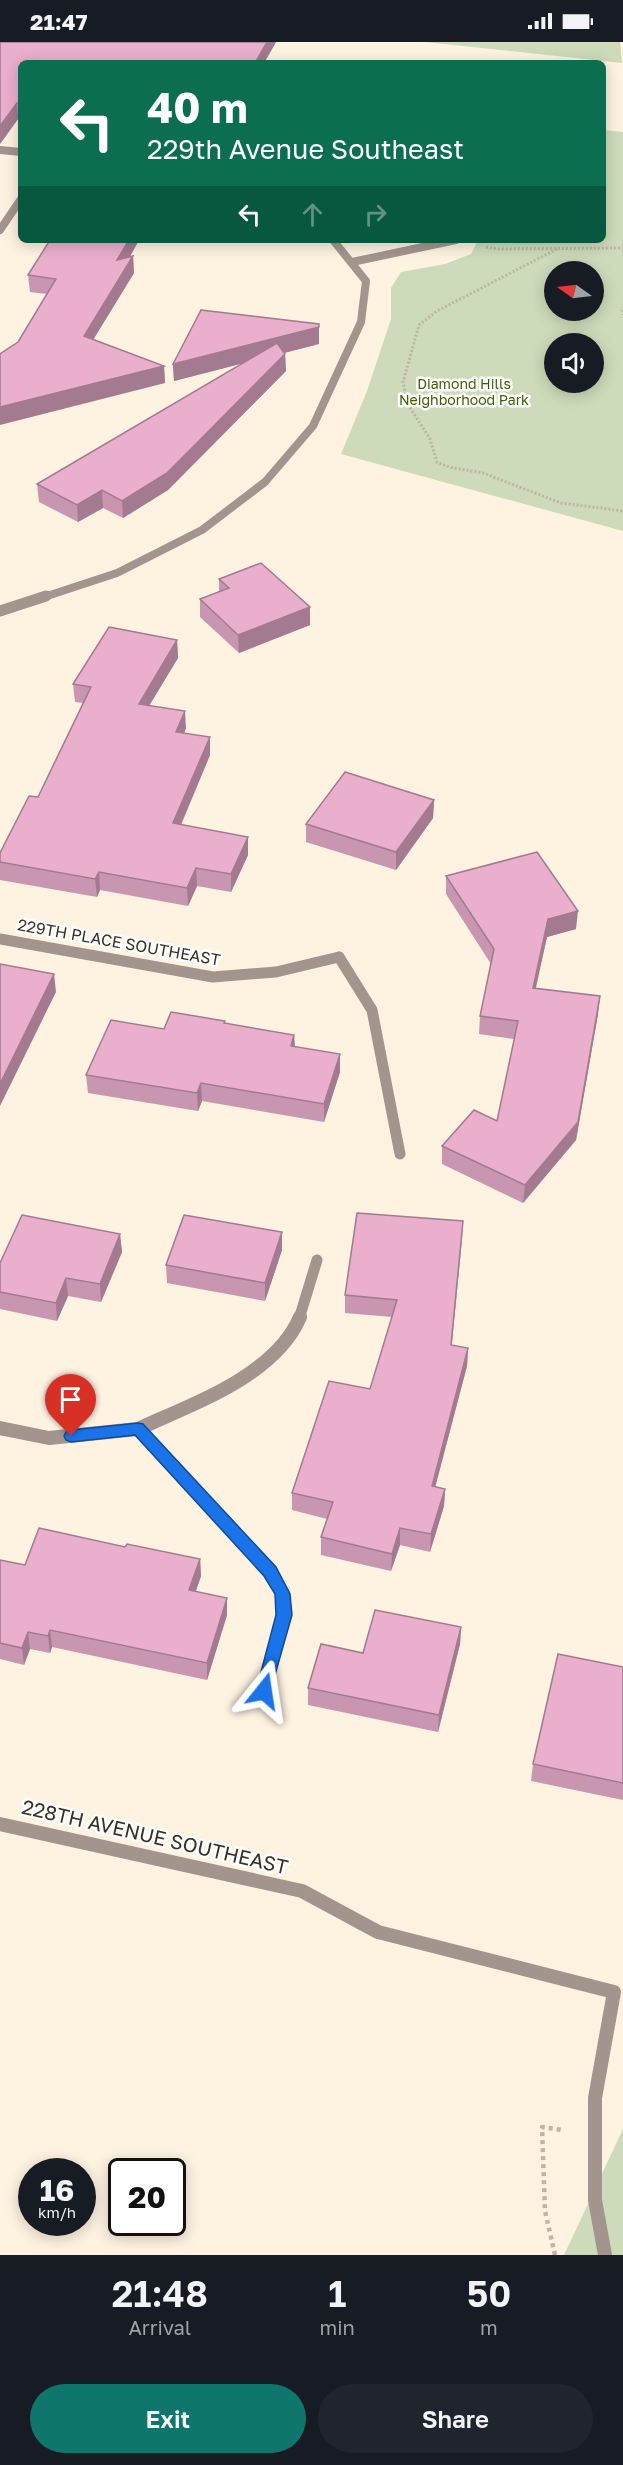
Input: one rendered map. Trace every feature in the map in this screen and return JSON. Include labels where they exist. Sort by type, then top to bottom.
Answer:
[{"type":"street","points":[[0,150],[18,152]]},
{"type":"street","points":[[0,230],[18,203]]},
{"type":"street","points":[[0,611],[117,573],[202,530],[265,482],[313,426],[361,322],[366,281],[336,243]]},
{"type":"street","points":[[352,262],[441,243]]},
{"type":"street","name":"229TH PLACE SOUTHEAST","points":[[0,939],[213,976],[246,977],[304,967],[339,957],[372,1010],[400,1154]]},
{"type":"street","points":[[0,1428],[49,1438],[138,1429],[250,1374],[273,1356],[295,1328],[317,1260]]},
{"type":"street","points":[[138,1429],[270,1571],[283,1594],[284,1615],[264,1691]]},
{"type":"street","name":"228TH AVENUE SOUTHEAST","points":[[0,1824],[302,1891],[378,1932],[614,1992],[596,2098],[596,2133]]},
{"type":"street","points":[[596,2133],[595,2200],[605,2255]]},
{"type":"path","points":[[469,243],[498,249],[623,248]]},
{"type":"path","points":[[558,249],[437,310],[419,325],[403,382],[407,403],[430,440],[437,462],[449,467],[483,473],[561,503],[623,511]]},
{"type":"path","points":[[623,310],[623,315]]},
{"type":"path","points":[[555,2255],[545,2211],[542,2127],[596,2133]]},
{"type":"green space","points":[[425,42],[620,42],[622,63]]},
{"type":"green space","name":"Diamond Hills Neighborhood Park","points":[[606,130],[623,132],[623,531],[341,454],[367,391],[391,319],[391,288],[401,272],[445,264],[471,254],[476,243],[606,243]]},
{"type":"green space","points":[[623,2129],[623,2255],[564,2255]]},
{"type":"building","points":[[0,42],[267,42],[257,60],[18,60],[18,103],[0,126]]},
{"type":"building","points":[[48,243],[127,243],[117,260],[133,256],[84,336],[164,366],[0,407],[0,354],[18,342],[56,279],[28,275]]},
{"type":"building","points":[[201,310],[319,324],[319,327],[173,364]]},
{"type":"building","points":[[277,343],[285,354],[167,473],[122,501],[102,490],[77,505],[37,484]]},
{"type":"building","points":[[261,563],[310,607],[238,635],[200,599],[229,588],[219,579]]},
{"type":"building","points":[[109,627],[177,640],[139,704],[185,711],[176,732],[210,737],[173,823],[248,837],[231,874],[196,868],[187,888],[99,872],[95,879],[0,862],[0,853],[29,796],[38,797],[91,687],[73,684]]},
{"type":"building","points":[[345,772],[434,800],[396,852],[306,824]]},
{"type":"building","points":[[537,852],[578,911],[548,919],[533,988],[600,996],[578,1122],[525,1185],[442,1146],[474,1110],[497,1121],[518,1021],[480,1016],[494,949],[446,876]]},
{"type":"building","points":[[0,964],[54,974],[0,1084]]},
{"type":"building","points":[[171,1012],[294,1035],[291,1046],[340,1054],[324,1104],[201,1083],[197,1093],[86,1075],[111,1020],[164,1029]]},
{"type":"building","points":[[357,1213],[463,1221],[451,1345],[468,1348],[432,1486],[445,1489],[431,1534],[400,1528],[392,1554],[321,1537],[333,1502],[292,1493],[329,1381],[370,1389],[397,1300],[345,1295]]},
{"type":"building","points":[[22,1215],[120,1234],[100,1284],[66,1278],[56,1303],[0,1292],[0,1263]]},
{"type":"building","points":[[184,1215],[282,1232],[265,1283],[166,1265]]},
{"type":"building","points":[[39,1528],[125,1547],[127,1544],[200,1559],[189,1590],[227,1598],[207,1663],[50,1630],[48,1636],[28,1632],[22,1648],[0,1643],[0,1560],[25,1565]]},
{"type":"building","points":[[375,1610],[461,1627],[439,1715],[308,1688],[321,1644],[363,1653]]},
{"type":"building","points":[[558,1654],[623,1667],[623,1783],[533,1764]]},
{"type":"route","points":[[71,1436],[138,1429],[270,1571],[283,1594],[284,1615],[264,1691]]}]
